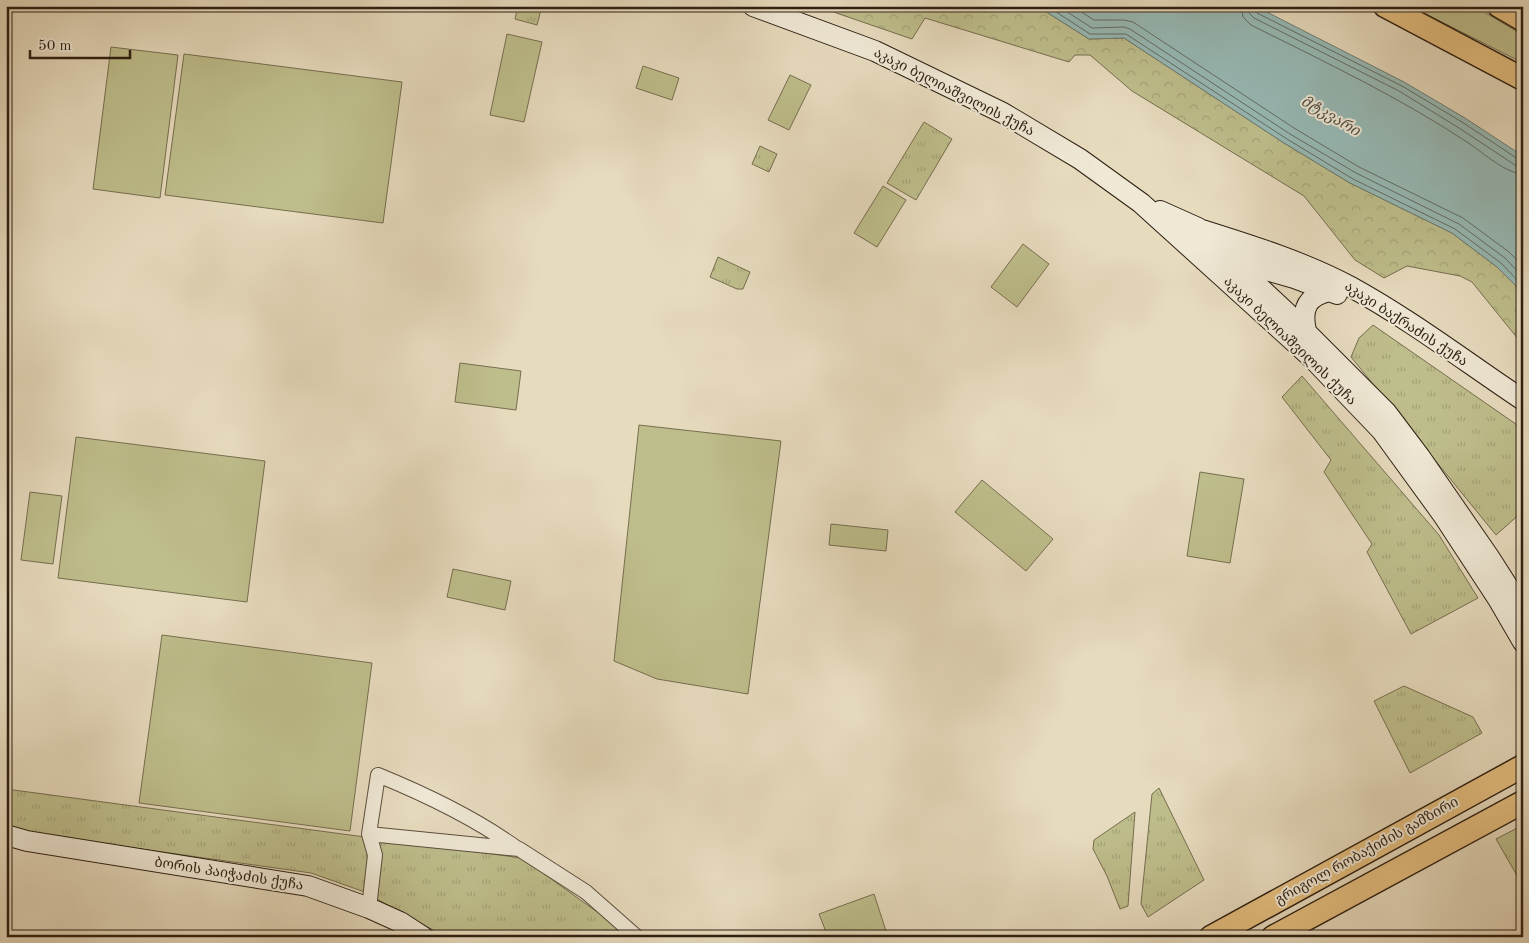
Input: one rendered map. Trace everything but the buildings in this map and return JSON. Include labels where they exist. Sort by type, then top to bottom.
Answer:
[{"type":"main road","name":"აკაკი ბელიაშვილის ქუჩა","points":[[753,6],[875,51],[1003,113],[1080,159],[1141,203],[1312,358],[1382,431],[1443,515],[1498,599],[1523,642]]},
{"type":"main road","points":[[1385,6],[1523,79]]},
{"type":"main road","points":[[1499,6],[1523,20]]},
{"type":"main road","name":"აკაკი ბელიაშვილის ქუჩა","points":[[1141,203],[1198,228],[1306,331],[1386,412],[1489,557],[1523,610]]},
{"type":"main road","name":"აკაკი ბაქრაძის ქუჩა","points":[[1198,228],[1303,265],[1352,288],[1393,313],[1523,400]]},
{"type":"main road","name":"აკაკი ბაქრაძის ქუჩა","points":[[1198,253],[1228,258],[1330,291],[1376,313],[1523,415]]},
{"type":"main road","points":[[1306,331],[1304,312],[1307,304],[1320,293],[1330,291]]},
{"type":"main road","name":"გრიგოლ რობაქიძის გამზირი","points":[[1210,937],[1523,766]]},
{"type":"main road","points":[[1273,937],[1523,802]]},
{"type":"main road","name":"ბორის პაიჭაძის ქუჩა","points":[[6,835],[27,841],[308,886],[369,908],[400,922],[423,937]]},
{"type":"main road","name":"ბორის პაიჭაძის ქუჩა","points":[[6,841],[27,841]]},
{"type":"street","points":[[369,908],[375,856],[369,834],[378,775],[422,793],[495,832],[586,892],[637,937]]},
{"type":"street","points":[[369,834],[519,849]]},
{"type":"green space","points":[[518,6],[542,6],[537,25],[515,19]]},
{"type":"green space","points":[[816,6],[1037,6],[1089,39],[1124,38],[1284,143],[1350,183],[1452,233],[1497,267],[1523,293],[1523,345],[1472,282],[1460,276],[1407,266],[1384,278],[1355,260],[1304,196],[1132,91],[1090,55],[1075,55],[1069,62],[925,18],[912,39]]},
{"type":"green space","points":[[1410,6],[1474,6],[1523,35],[1523,63]]},
{"type":"green space","points":[[507,34],[542,42],[524,122],[490,115]]},
{"type":"green space","points":[[111,47],[178,55],[160,198],[93,189]]},
{"type":"green space","points":[[184,54],[402,82],[383,223],[165,195]]},
{"type":"green space","points":[[643,66],[679,78],[672,100],[636,88]]},
{"type":"green space","points":[[790,75],[811,85],[789,130],[768,120]]},
{"type":"green space","points":[[924,122],[952,139],[916,200],[887,183]]},
{"type":"green space","points":[[760,146],[777,154],[769,172],[752,164]]},
{"type":"green space","points":[[883,186],[906,200],[877,247],[854,233]]},
{"type":"green space","points":[[1023,244],[1049,264],[1017,307],[991,287]]},
{"type":"green space","points":[[718,257],[750,272],[743,289],[737,289],[710,277]]},
{"type":"green space","points":[[1373,325],[1523,429],[1523,511],[1496,535],[1351,357],[1359,338]]},
{"type":"green space","points":[[460,363],[521,371],[516,410],[455,402]]},
{"type":"green space","points":[[1302,376],[1439,535],[1478,598],[1411,634],[1367,552],[1372,544],[1324,472],[1331,460],[1282,397]]},
{"type":"green space","points":[[639,425],[781,441],[748,694],[657,679],[614,661]]},
{"type":"green space","points":[[76,437],[265,461],[247,602],[58,578]]},
{"type":"green space","points":[[1200,472],[1244,479],[1230,563],[1187,556]]},
{"type":"green space","points":[[982,480],[1053,539],[1026,571],[955,512]]},
{"type":"green space","points":[[30,492],[62,496],[53,564],[21,560]]},
{"type":"green space","points":[[831,524],[888,530],[886,551],[829,545]]},
{"type":"green space","points":[[453,569],[511,581],[505,610],[447,597]]},
{"type":"green space","points":[[162,635],[372,663],[350,831],[139,803]]},
{"type":"green space","points":[[1404,686],[1473,717],[1482,733],[1410,773],[1374,701]]},
{"type":"green space","points":[[1159,788],[1204,880],[1148,917],[1141,904],[1152,794]]},
{"type":"green space","points":[[6,789],[522,858],[632,937],[446,937],[362,891],[311,873],[6,830]]},
{"type":"green space","points":[[1135,812],[1128,906],[1120,909],[1107,876],[1093,849],[1094,840]]},
{"type":"green space","points":[[1523,825],[1523,886],[1496,839]]},
{"type":"green space","points":[[874,894],[886,931],[872,937],[828,937],[819,914]]},
{"type":"water","name":"მტკვარი","points":[[1037,6],[1255,6],[1404,82],[1465,118],[1523,156],[1523,293],[1497,267],[1452,233],[1350,183],[1284,143],[1124,38],[1089,39]]}]
